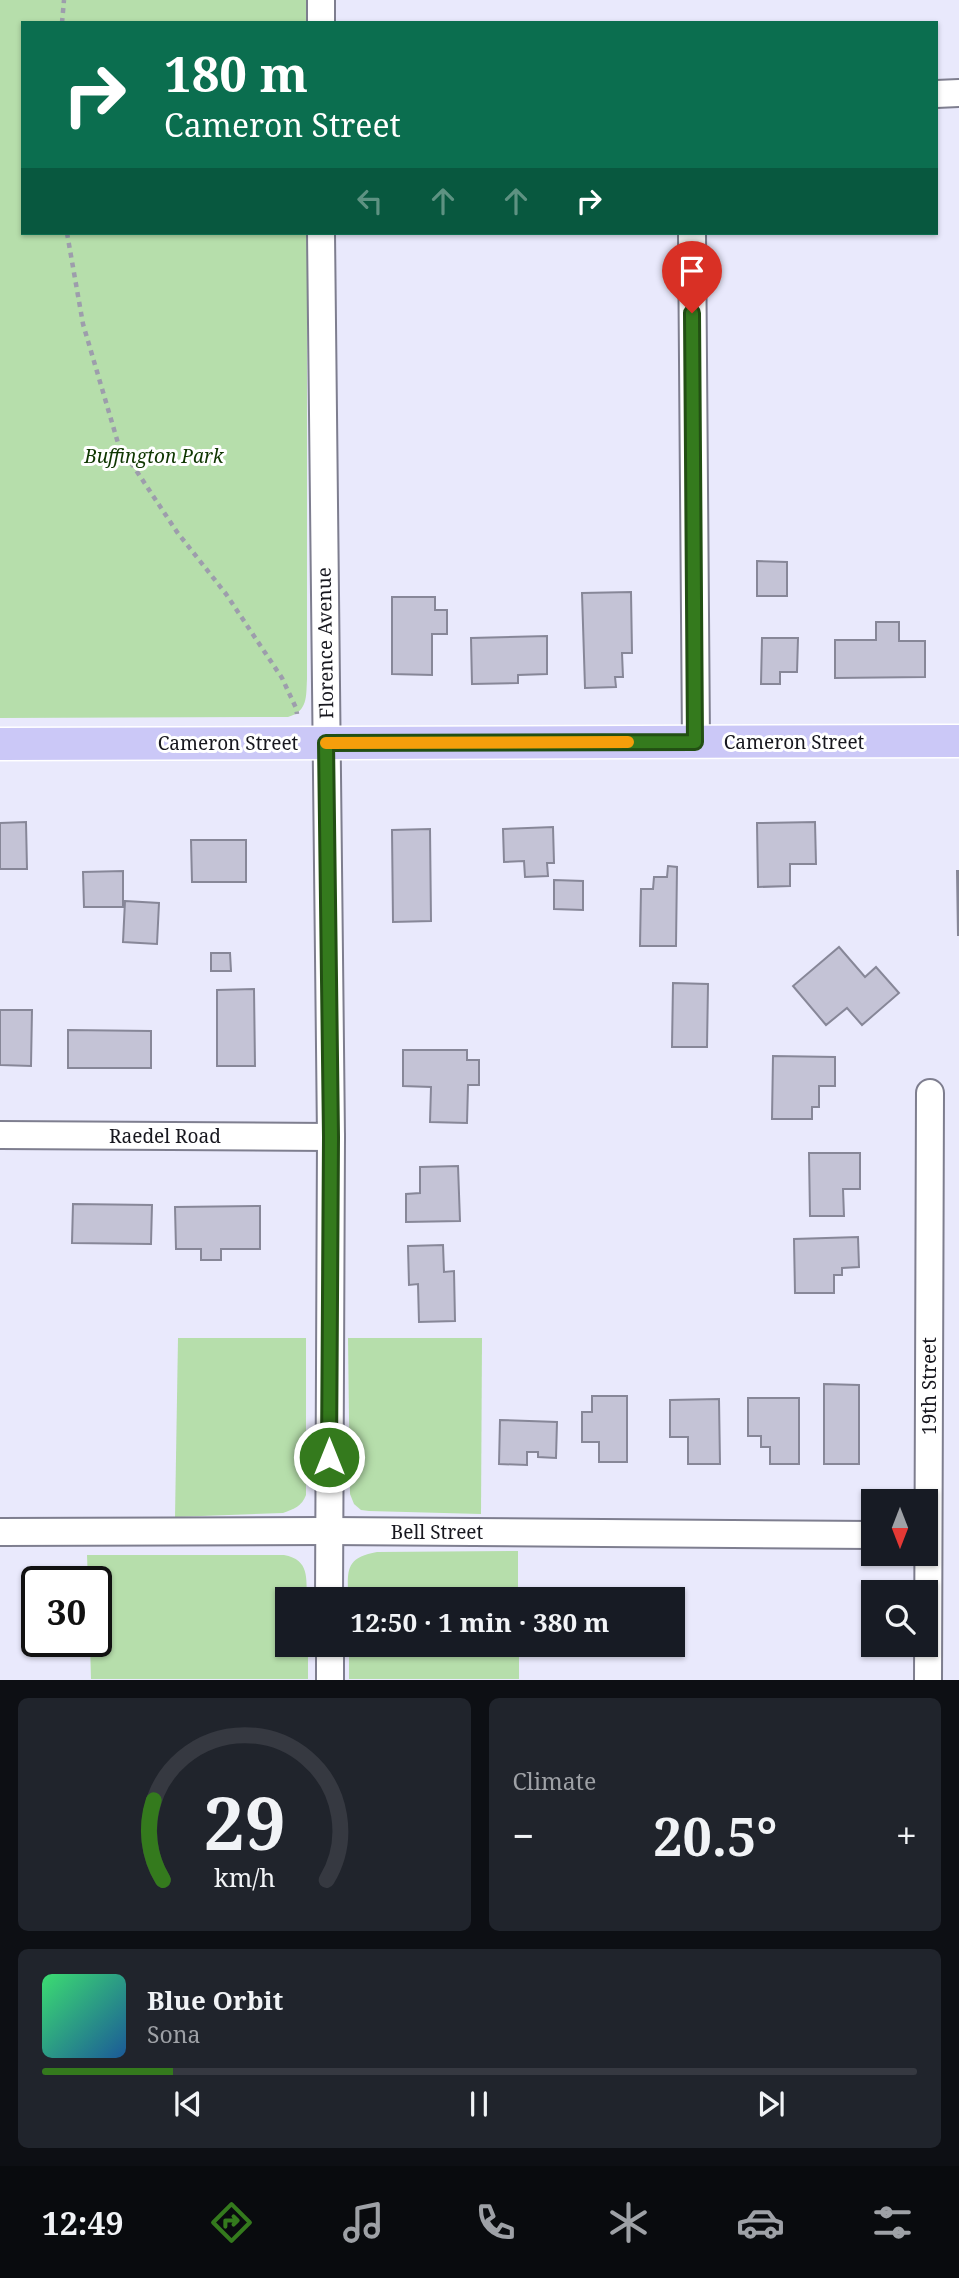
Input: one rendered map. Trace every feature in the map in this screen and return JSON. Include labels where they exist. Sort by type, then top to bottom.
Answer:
[{"type":"main road","name":"Cameron Street","points":[[0,744],[959,741]]},
{"type":"street","points":[[321,0],[321,21]]},
{"type":"street","points":[[938,94],[959,93]]},
{"type":"street","name":"Florence Avenue","points":[[321,235],[331,1137],[329,1587]]},
{"type":"street","points":[[692,235],[695,742]]},
{"type":"street","name":"19th Street","points":[[927,1489],[930,1093]]},
{"type":"street","name":"Raedel Road","points":[[0,1135],[331,1137]]},
{"type":"street","name":"Bell Street","points":[[0,1532],[328,1531],[861,1535]]},
{"type":"street","name":"19th Street","points":[[927,1566],[928,1679]]},
{"type":"street","points":[[330,1657],[330,1679]]},
{"type":"path","points":[[62,21],[64,0]]},
{"type":"path","points":[[67,235],[83,324],[118,443],[177,532],[226,594],[282,678],[296,708],[296,714]]},
{"type":"green space","name":"Buffington Park","points":[[0,0],[308,0],[307,21],[21,21],[21,235],[307,235],[307,679],[303,707],[288,717],[0,718]]},
{"type":"green space","points":[[178,1338],[306,1338],[306,1495],[297,1507],[283,1513],[175,1517]]},
{"type":"green space","points":[[348,1338],[482,1338],[481,1514],[369,1511],[361,1510],[354,1504],[350,1494]]},
{"type":"green space","points":[[518,1551],[518,1587],[348,1587],[348,1573],[353,1562],[377,1552]]},
{"type":"green space","points":[[87,1555],[292,1557],[305,1571],[306,1587],[275,1587],[275,1657],[308,1657],[308,1679],[91,1679],[90,1657],[112,1657],[112,1566],[87,1566]]},
{"type":"green space","points":[[349,1657],[519,1657],[519,1679],[349,1679]]},
{"type":"building","points":[[757,561],[787,562],[787,596],[757,596]]},
{"type":"building","points":[[631,592],[632,653],[622,653],[623,677],[615,677],[616,687],[585,688],[582,593]]},
{"type":"building","points":[[392,597],[435,597],[435,610],[447,610],[447,634],[432,634],[432,675],[392,674]]},
{"type":"building","points":[[876,622],[899,622],[899,641],[925,641],[925,677],[835,678],[835,640],[876,640]]},
{"type":"building","points":[[547,636],[547,674],[518,675],[518,683],[472,684],[471,638]]},
{"type":"building","points":[[762,638],[798,638],[797,672],[780,672],[780,684],[761,684]]},
{"type":"building","points":[[26,822],[27,869],[0,869],[0,823]]},
{"type":"building","points":[[815,822],[816,864],[790,864],[790,886],[758,887],[757,823]]},
{"type":"building","points":[[553,827],[554,863],[547,863],[548,876],[525,877],[524,861],[504,862],[503,829]]},
{"type":"building","points":[[430,829],[431,921],[393,922],[392,830]]},
{"type":"building","points":[[191,840],[246,840],[246,882],[192,882]]},
{"type":"building","points":[[668,866],[677,867],[676,946],[640,946],[641,889],[653,889],[654,877],[667,877]]},
{"type":"building","points":[[123,871],[123,907],[84,907],[83,872]]},
{"type":"building","points":[[959,871],[959,935],[958,935]]},
{"type":"building","points":[[554,880],[583,881],[583,910],[554,909]]},
{"type":"building","points":[[125,901],[159,903],[157,944],[123,942]]},
{"type":"building","points":[[839,947],[865,977],[876,967],[899,993],[862,1025],[847,1008],[826,1025],[793,986]]},
{"type":"building","points":[[211,953],[230,953],[231,971],[211,971]]},
{"type":"building","points":[[673,983],[708,984],[707,1047],[672,1047]]},
{"type":"building","points":[[254,989],[255,1066],[217,1066],[217,990]]},
{"type":"building","points":[[0,1010],[32,1010],[31,1066],[0,1065]]},
{"type":"building","points":[[68,1030],[151,1031],[151,1068],[68,1068]]},
{"type":"building","points":[[403,1050],[467,1050],[467,1060],[479,1060],[479,1085],[468,1085],[467,1123],[430,1122],[431,1087],[403,1086]]},
{"type":"building","points":[[773,1056],[835,1057],[835,1086],[819,1086],[819,1107],[812,1107],[812,1119],[772,1119]]},
{"type":"building","points":[[809,1153],[860,1153],[860,1189],[843,1189],[844,1216],[810,1216]]},
{"type":"building","points":[[458,1166],[460,1221],[406,1222],[406,1194],[420,1193],[420,1167]]},
{"type":"building","points":[[73,1204],[152,1205],[151,1244],[72,1243]]},
{"type":"building","points":[[260,1206],[260,1249],[221,1249],[221,1260],[201,1260],[201,1249],[176,1249],[175,1207]]},
{"type":"building","points":[[858,1237],[859,1267],[842,1268],[842,1275],[834,1275],[834,1293],[795,1293],[794,1239]]},
{"type":"building","points":[[443,1245],[444,1272],[454,1271],[455,1321],[419,1322],[418,1284],[409,1285],[408,1246]]},
{"type":"building","points":[[824,1384],[859,1385],[859,1464],[824,1464]]},
{"type":"building","points":[[592,1396],[627,1396],[627,1462],[599,1462],[599,1442],[582,1442],[582,1412],[592,1412]]},
{"type":"building","points":[[748,1398],[799,1398],[799,1464],[770,1464],[770,1447],[761,1447],[761,1436],[748,1436]]},
{"type":"building","points":[[719,1399],[720,1464],[688,1464],[688,1437],[670,1437],[670,1400]]},
{"type":"building","points":[[500,1420],[557,1422],[556,1458],[538,1457],[538,1452],[527,1452],[527,1465],[499,1464]]},
{"type":"slow traffic","points":[[326,743],[628,742]]},
{"type":"route","points":[[329,1457],[331,1137],[326,743],[695,742],[692,313]]}]
